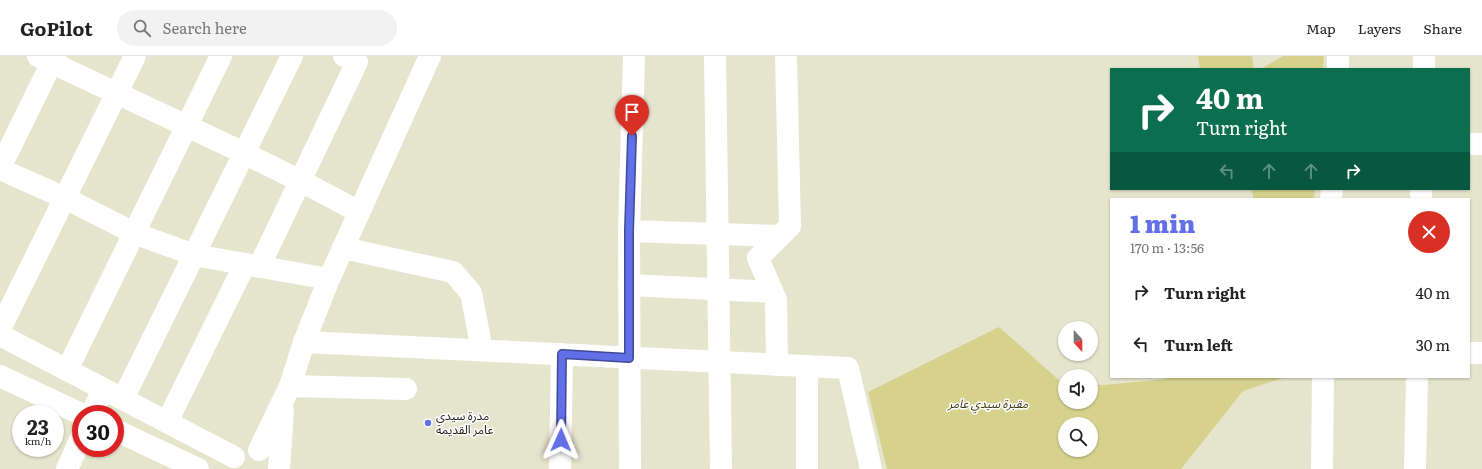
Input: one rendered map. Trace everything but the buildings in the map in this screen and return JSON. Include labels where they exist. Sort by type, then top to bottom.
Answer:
[{"type":"street","points":[[0,330],[135,56]]},
{"type":"street","points":[[67,370],[221,56]]},
{"type":"street","points":[[123,399],[292,56]]},
{"type":"street","points":[[259,450],[286,392],[329,280],[430,56]]},
{"type":"street","points":[[630,469],[629,231],[634,56]]},
{"type":"street","points":[[715,56],[721,469]]},
{"type":"street","points":[[777,364],[776,300],[758,258],[790,226],[786,56]]},
{"type":"street","points":[[1338,56],[1338,68]]},
{"type":"street","points":[[1424,56],[1424,68]]},
{"type":"street","points":[[329,280],[194,255],[134,233],[65,198],[0,168],[48,58],[186,126],[245,152],[301,180],[359,212]]},
{"type":"street","points":[[167,422],[252,265],[301,180],[354,58]]},
{"type":"street","points":[[1470,144],[1482,144]]},
{"type":"street","points":[[629,231],[780,236]]},
{"type":"street","points":[[343,248],[453,272],[471,293],[482,350]]},
{"type":"street","points":[[629,285],[772,292]]},
{"type":"street","points":[[0,335],[167,422],[231,463],[241,452],[259,450],[268,455],[275,462],[278,469]]},
{"type":"street","points":[[304,342],[848,368],[871,469]]},
{"type":"street","points":[[1470,353],[1482,353]]},
{"type":"street","points":[[560,469],[562,354]]},
{"type":"street","points":[[807,366],[807,469]]},
{"type":"street","points":[[0,376],[72,410]]},
{"type":"street","points":[[1322,469],[1323,378]]},
{"type":"street","points":[[1415,469],[1417,378]]},
{"type":"street","points":[[96,405],[103,389]]},
{"type":"street","points":[[286,392],[406,389]]},
{"type":"street","points":[[278,469],[286,392]]},
{"type":"street","points":[[124,434],[198,469]]},
{"type":"street","points":[[68,469],[73,457]]},
{"type":"green space","points":[[1198,56],[1252,56],[1254,68],[1200,68]]},
{"type":"green space","points":[[1283,56],[1324,56],[1323,68],[1263,68]]},
{"type":"green space","points":[[1252,190],[1315,190],[1314,198],[1253,198]]},
{"type":"green space","name":"مقبرة سيدي عامر","points":[[999,327],[1058,379],[1058,409],[1098,409],[1098,385],[1166,378],[1283,378],[1243,391],[1181,469],[887,469],[868,392]]},
{"type":"place","name":"مدرة سيدي عامر القديمة","points":[[428,423]]},
{"type":"route","points":[[561,440],[562,354],[629,358],[629,231],[632,136]]}]
